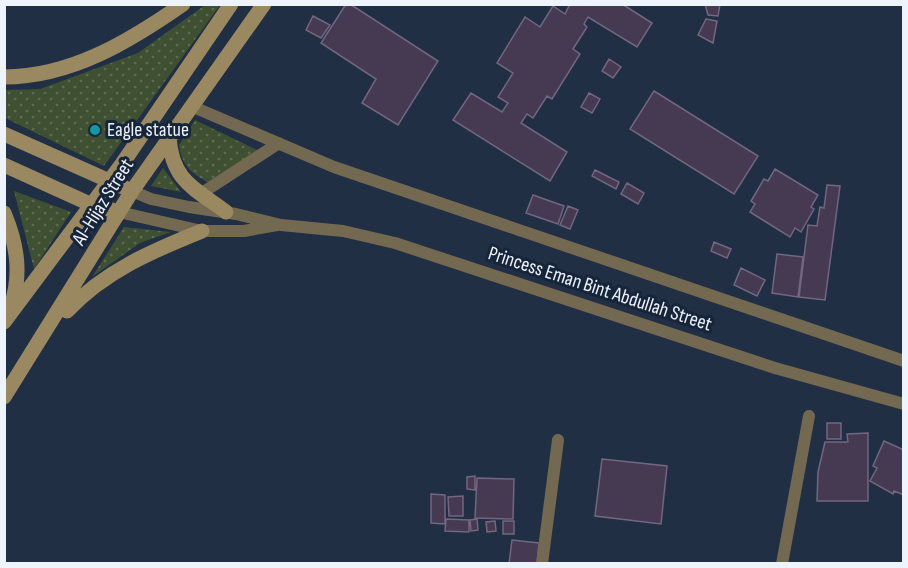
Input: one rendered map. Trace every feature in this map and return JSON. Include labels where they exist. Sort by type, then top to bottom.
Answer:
[{"type":"main road","points":[[4,77],[44,73],[108,51],[148,29],[183,4]]},
{"type":"main road","name":"Al-Hijaz Street","points":[[6,320],[107,182],[231,4]]},
{"type":"main road","name":"Al-Hijaz Street","points":[[4,397],[45,335],[132,191],[264,4]]},
{"type":"main road","points":[[4,134],[107,182],[132,191]]},
{"type":"main road","points":[[170,137],[171,155],[179,175],[226,212]]},
{"type":"main road","points":[[4,165],[90,204],[119,212]]},
{"type":"main road","points":[[4,213],[15,244],[18,269],[15,294],[6,320]]},
{"type":"main road","points":[[45,335],[91,287],[156,249],[202,231]]},
{"type":"street","points":[[191,106],[334,167],[903,361]]},
{"type":"street","points":[[202,193],[279,143]]},
{"type":"street","name":"Princess Eman Bint Abdullah Street","points":[[132,191],[161,201],[226,212],[281,225],[343,231],[395,243],[775,368],[903,404]]},
{"type":"street","name":"Princess Eman Bint Abdullah Street","points":[[119,212],[202,231],[244,231],[281,225]]},
{"type":"street","points":[[782,564],[809,416]]},
{"type":"street","points":[[542,564],[558,440]]},
{"type":"green space","points":[[205,5],[220,5],[104,166],[5,118],[5,90],[40,89],[138,53]]},
{"type":"green space","points":[[195,120],[261,152],[211,184],[189,169],[180,152],[179,145]]},
{"type":"green space","points":[[163,168],[181,192],[151,186]]},
{"type":"green space","points":[[14,191],[71,212],[34,269]]},
{"type":"green space","points":[[124,227],[171,232],[140,243],[92,277]]},
{"type":"building","points":[[346,4],[350,4],[438,61],[398,125],[362,103],[376,79],[321,43]]},
{"type":"building","points":[[570,4],[622,4],[652,23],[637,47],[588,17],[584,24],[587,27],[573,49],[580,54],[552,99],[547,96],[533,118],[527,114],[521,123],[567,152],[550,181],[453,120],[471,93],[502,112],[508,103],[498,97],[513,73],[497,63],[525,17],[540,27],[553,6],[565,14]]},
{"type":"building","points":[[705,4],[720,4],[718,16],[708,15]]},
{"type":"building","points":[[313,16],[330,25],[321,38],[306,30]]},
{"type":"building","points":[[706,19],[717,21],[713,43],[698,35]]},
{"type":"building","points":[[609,59],[621,67],[613,78],[602,71]]},
{"type":"building","points":[[654,91],[758,156],[734,194],[630,129]]},
{"type":"building","points":[[589,93],[600,99],[592,113],[581,107]]},
{"type":"building","points":[[775,169],[818,195],[811,207],[814,209],[801,232],[795,228],[790,237],[750,212],[755,204],[751,201],[764,179],[768,181]]},
{"type":"building","points":[[595,170],[619,182],[616,189],[592,176]]},
{"type":"building","points":[[627,183],[644,193],[638,204],[621,194]]},
{"type":"building","points":[[827,185],[840,186],[825,300],[799,297],[808,225],[817,226],[820,207],[824,208]]},
{"type":"building","points":[[533,195],[564,206],[558,224],[526,213]]},
{"type":"building","points":[[568,206],[578,210],[570,229],[560,225]]},
{"type":"building","points":[[714,242],[731,249],[727,258],[711,251]]},
{"type":"building","points":[[777,254],[803,257],[798,297],[772,293]]},
{"type":"building","points":[[741,268],[765,280],[757,296],[734,285]]},
{"type":"building","points":[[827,423],[841,423],[841,439],[827,439]]},
{"type":"building","points":[[868,433],[868,501],[817,501],[818,472],[825,442],[848,442],[847,434]]},
{"type":"building","points":[[884,441],[904,450],[904,495],[894,491],[893,494],[870,481],[877,468],[873,466]]},
{"type":"building","points":[[602,459],[667,466],[661,524],[595,516]]},
{"type":"building","points":[[475,476],[475,490],[467,489],[467,477]]},
{"type":"building","points":[[477,478],[514,479],[513,519],[475,518]]},
{"type":"building","points":[[431,494],[445,495],[445,524],[431,523]]},
{"type":"building","points":[[463,496],[463,516],[449,516],[448,497]]},
{"type":"building","points":[[446,519],[469,520],[469,532],[445,531]]},
{"type":"building","points":[[477,519],[478,530],[471,531],[470,520]]},
{"type":"building","points":[[495,521],[496,531],[487,532],[486,522]]},
{"type":"building","points":[[503,521],[514,521],[514,534],[503,534]]},
{"type":"building","points":[[512,540],[539,543],[537,564],[509,564]]},
{"type":"place","name":"Eagle statue","points":[[95,130]]}]
